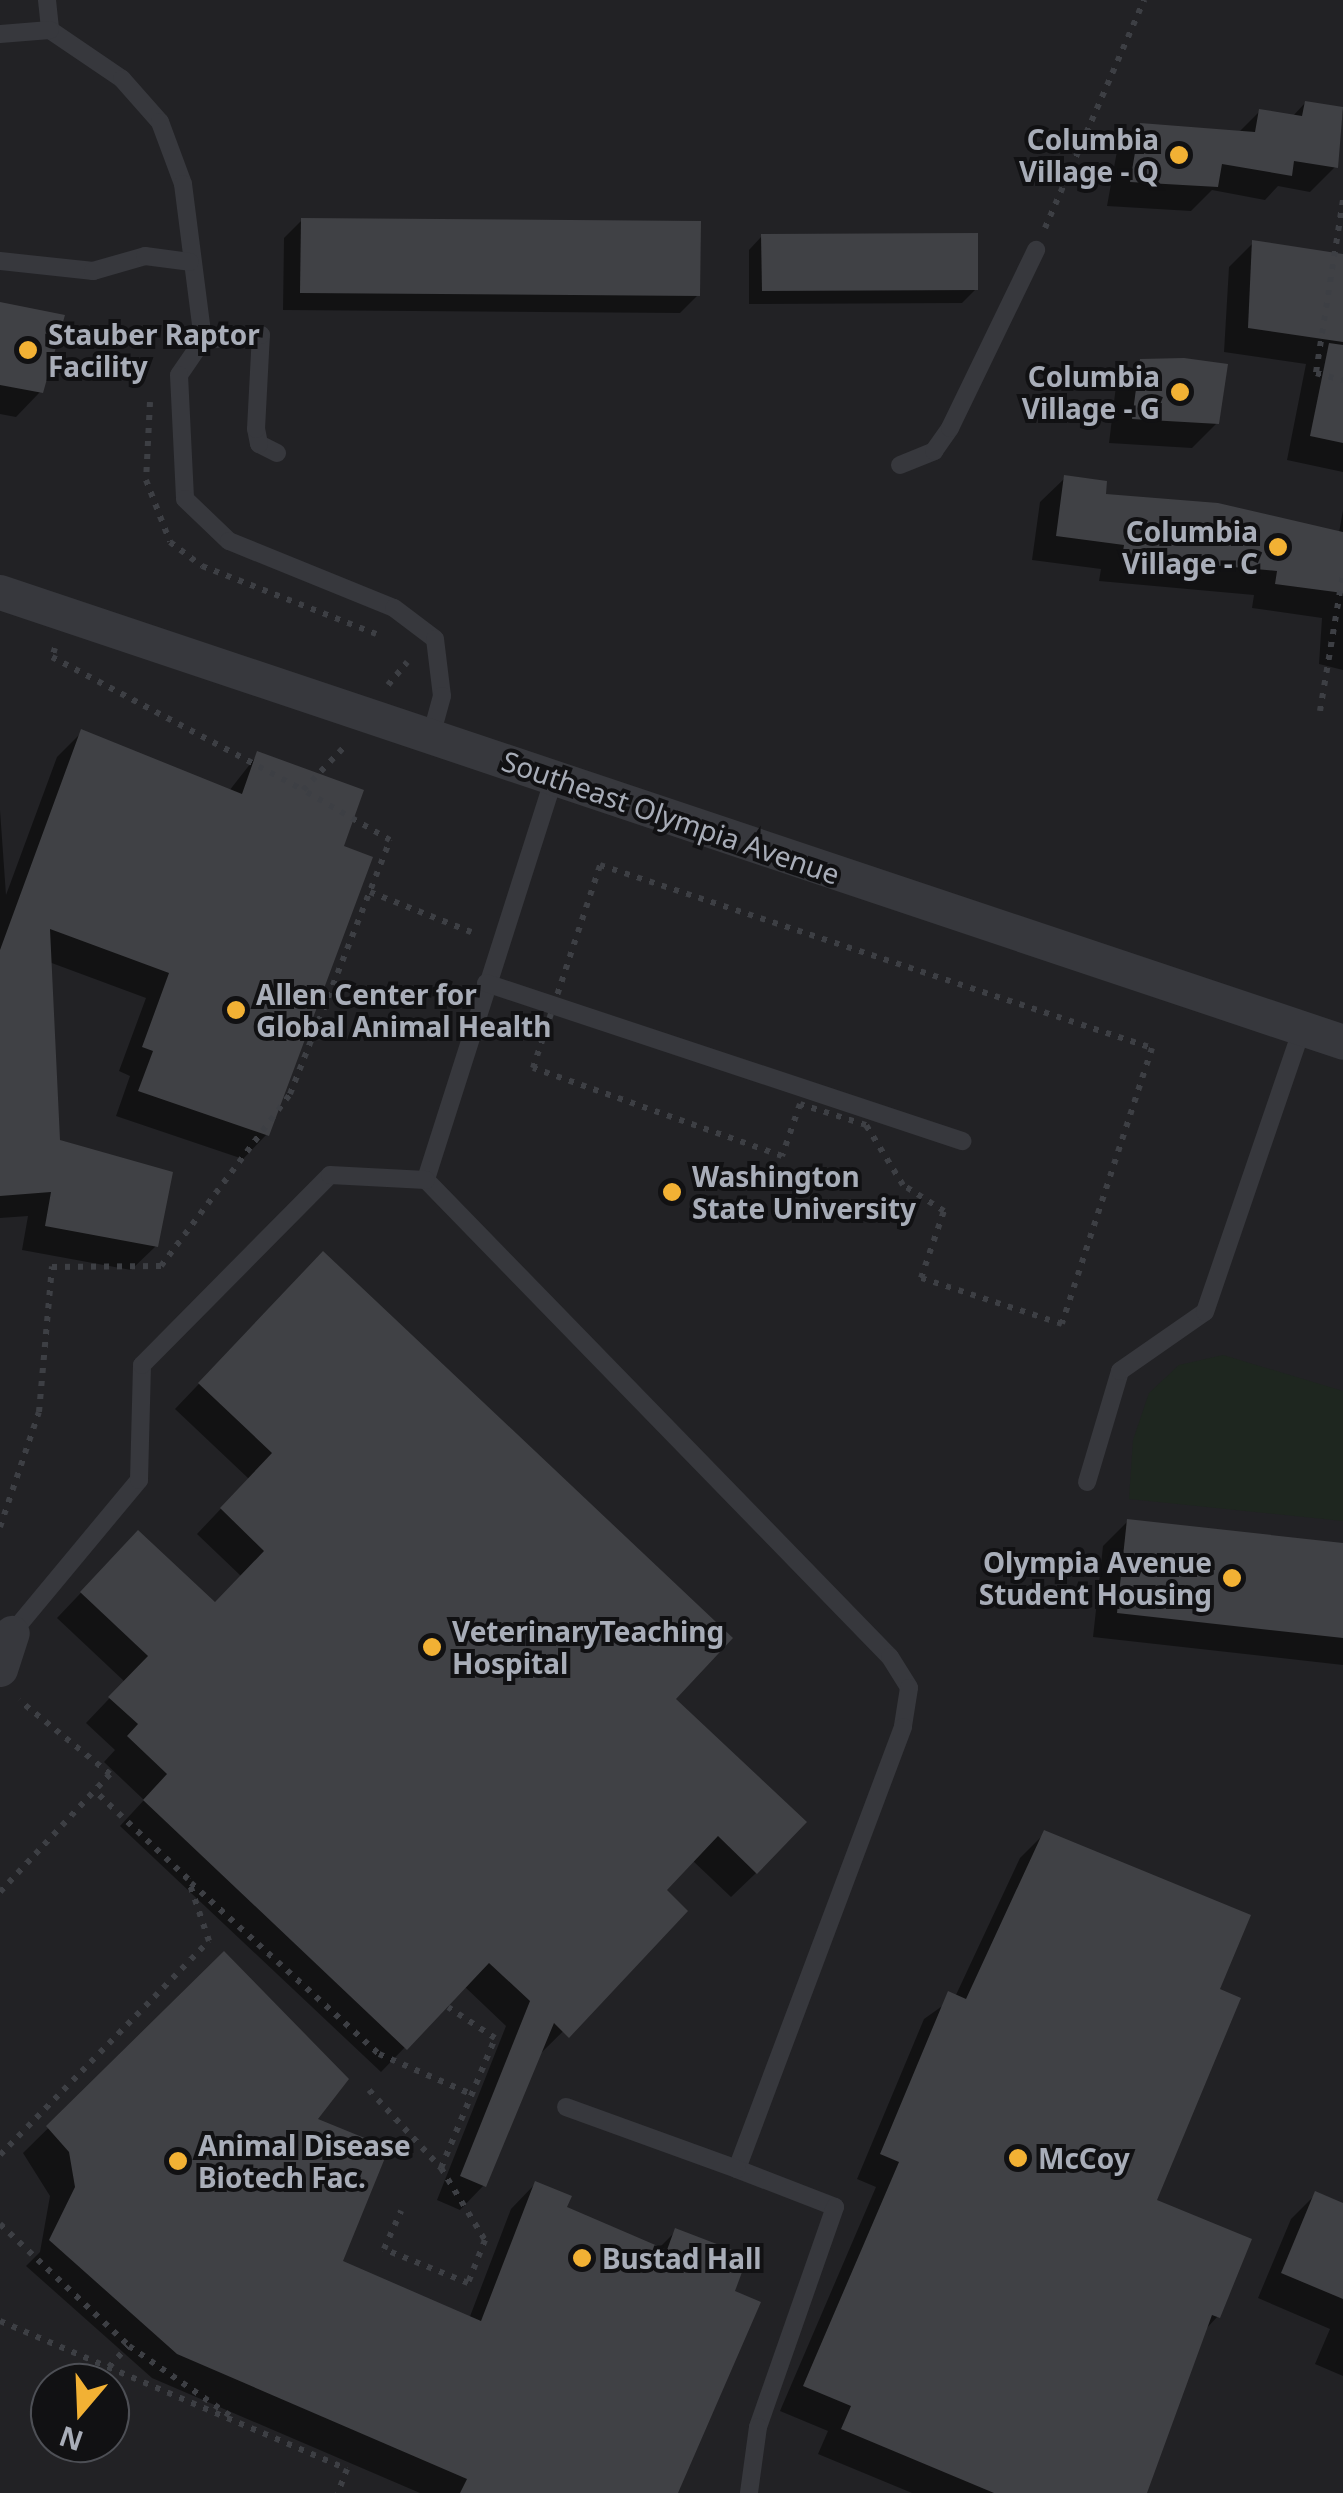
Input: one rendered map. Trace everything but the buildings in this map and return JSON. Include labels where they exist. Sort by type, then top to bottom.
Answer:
[{"type":"street","name":"Southeast Olympia Avenue","points":[[0,592],[1343,1042]]},
{"type":"street","points":[[0,1669],[12,1633]]},
{"type":"lane","points":[[47,0],[50,30]]},
{"type":"lane","points":[[0,34],[50,30],[122,79],[160,122],[183,184],[202,340],[180,375],[186,499],[229,541],[394,608],[436,639],[442,696],[431,736]]},
{"type":"lane","points":[[900,465],[934,450],[950,428],[1036,250]]},
{"type":"lane","points":[[0,262],[93,271],[145,256],[190,262]]},
{"type":"lane","points":[[202,340],[261,335],[256,429],[259,444],[278,453]]},
{"type":"lane","points":[[426,1180],[554,778]]},
{"type":"lane","points":[[486,983],[962,1141]]},
{"type":"lane","points":[[1087,1482],[1120,1371],[1204,1312],[1302,1028]]},
{"type":"lane","points":[[12,1633],[139,1480],[142,1366],[330,1175],[426,1180],[890,1657],[909,1688],[904,1727],[737,2169]]},
{"type":"lane","points":[[566,2107],[835,2207],[758,2428],[749,2493]]},
{"type":"path","points":[[1036,250],[1144,0]]},
{"type":"path","points":[[1343,200],[1316,374],[1343,380]]},
{"type":"path","points":[[1320,711],[1343,573]]},
{"type":"path","points":[[0,1527],[39,1412],[52,1267],[161,1266],[290,1094],[390,840],[52,657],[57,644]]},
{"type":"path","points":[[302,790],[356,735]]},
{"type":"path","points":[[370,892],[471,932]]},
{"type":"path","points":[[0,1693],[32,1706],[110,1774],[0,1892]]},
{"type":"path","points":[[94,1790],[380,2054],[471,2094]]},
{"type":"path","points":[[0,2155],[209,1941],[188,1879]]},
{"type":"path","points":[[440,2168],[495,2038],[448,2007]]},
{"type":"path","points":[[369,2090],[440,2168],[485,2240],[468,2282],[384,2250],[401,2211]]},
{"type":"path","points":[[0,2224],[128,2346],[245,2426]]},
{"type":"path","points":[[0,2321],[97,2363]]},
{"type":"path","points":[[113,2363],[128,2346]]},
{"type":"path","points":[[130,2377],[347,2469],[338,2493]]},
{"type":"shaded area","name":"Washington State University","points":[[0,0],[1343,0],[1343,2493],[0,2493]]},
{"type":"shaded area","points":[[1223,1355],[1343,1391],[1343,1521],[1129,1499],[1133,1440],[1149,1393],[1179,1365]]},
{"type":"place","name":"Columbia Village - Q","points":[[1179,155]]},
{"type":"place","name":"Stauber Raptor Facility","points":[[28,350]]},
{"type":"place","name":"Columbia Village - G","points":[[1180,392]]},
{"type":"place","name":"Columbia Village - C","points":[[1278,547]]},
{"type":"place","name":"Allen Center for Global Animal Health","points":[[236,1010]]},
{"type":"place","name":"Washington State University","points":[[672,1192]]},
{"type":"place","name":"Olympia Avenue Student Housing","points":[[1232,1578]]},
{"type":"place","name":"VeterinaryTeaching Hospital","points":[[432,1647]]},
{"type":"place","name":"McCoy","points":[[1018,2158]]},
{"type":"place","name":"Animal Disease Biotech Fac.","points":[[178,2161]]},
{"type":"place","name":"Bustad Hall","points":[[582,2258]]}]
